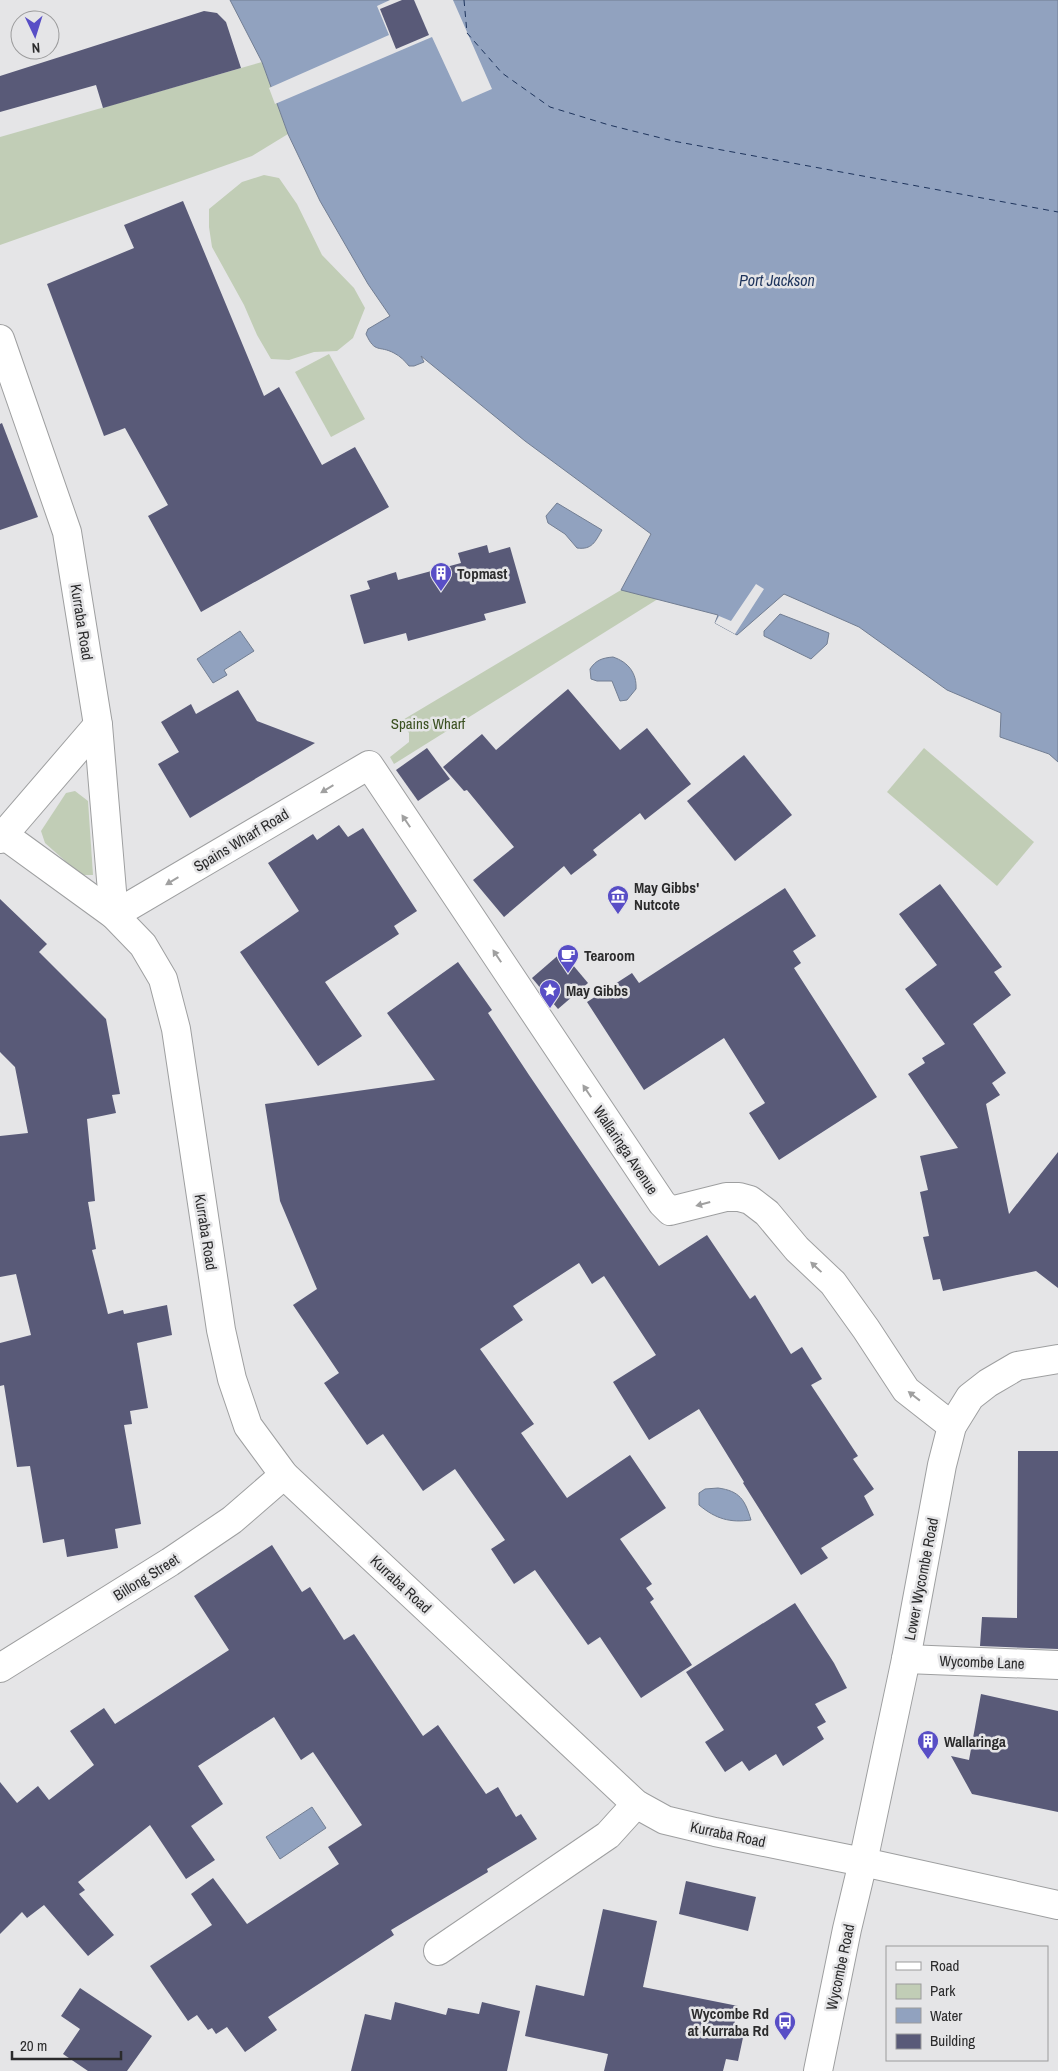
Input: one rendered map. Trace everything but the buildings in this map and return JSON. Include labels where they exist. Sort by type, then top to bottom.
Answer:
[{"type":"street","name":"Kurraba Road","points":[[0,339],[67,532],[98,725],[114,915]]},
{"type":"street","points":[[2,837],[98,725]]},
{"type":"street","name":"Spains Wharf Road","points":[[114,915],[369,765]]},
{"type":"street","name":"Wallaringa Avenue","points":[[369,765],[662,1203],[670,1211],[739,1196],[756,1204],[767,1213],[797,1249],[833,1283],[906,1390],[952,1426]]},
{"type":"street","name":"Kurraba Road","points":[[2,837],[114,915],[143,945],[163,979],[176,1029],[221,1330],[232,1379],[248,1426],[284,1475],[636,1804],[665,1820],[715,1832],[1058,1905]]},
{"type":"street","name":"Lower Wycombe Road","points":[[863,1862],[906,1660],[942,1466],[952,1426],[970,1397],[988,1383],[1017,1366],[1058,1360]]},
{"type":"street","name":"Billong Street","points":[[0,1668],[170,1562],[232,1520],[284,1475]]},
{"type":"street","name":"Wycombe Lane","points":[[906,1660],[1058,1665]]},
{"type":"street","points":[[438,1951],[608,1835],[636,1804]]},
{"type":"street","name":"Wycombe Road","points":[[818,2071],[847,1929],[863,1862]]},
{"type":"green space","points":[[262,62],[288,134],[252,156],[0,245],[0,137]]},
{"type":"green space","points":[[264,175],[279,178],[297,204],[322,255],[354,288],[365,308],[353,338],[337,351],[314,352],[289,360],[271,359],[212,247],[209,209],[242,182]]},
{"type":"green space","points":[[329,354],[365,419],[331,437],[295,372]]},
{"type":"green space","name":"Spains Wharf","points":[[621,590],[645,591],[661,597],[394,764],[390,757],[409,742],[409,733],[401,721]]},
{"type":"green space","points":[[924,748],[1034,842],[997,886],[887,792]]},
{"type":"green space","points":[[75,791],[88,801],[93,875],[81,875],[45,843],[41,831],[66,793]]},
{"type":"water","name":"Port Jackson","points":[[230,0],[1058,0],[1058,762],[1049,754],[1000,737],[1001,713],[947,690],[859,627],[784,594],[737,635],[715,623],[718,615],[621,590],[651,534],[525,441],[421,356],[424,362],[409,366],[396,354],[375,347],[369,340],[366,334],[368,329],[390,316],[368,284],[320,201],[288,134],[262,62]]},
{"type":"water","points":[[557,503],[602,530],[590,546],[577,548],[565,534],[548,523],[546,516]]},
{"type":"water","points":[[780,614],[829,633],[827,644],[811,659],[764,636],[764,631]]},
{"type":"water","points":[[240,631],[254,651],[224,670],[227,675],[213,683],[197,659]]},
{"type":"water","points":[[613,657],[627,665],[635,678],[636,689],[627,700],[620,701],[612,681],[591,679],[590,669],[595,663],[602,659]]},
{"type":"water","points":[[718,1488],[737,1494],[744,1502],[751,1520],[736,1521],[717,1517],[699,1505],[699,1493],[705,1489]]},
{"type":"water","points":[[312,1807],[326,1828],[280,1859],[266,1837]]},
{"type":"pier","points":[[390,0],[453,0],[492,89],[462,102],[432,37],[275,104],[269,88],[389,35],[377,6]]},
{"type":"pier","points":[[756,584],[764,589],[735,634],[715,623],[719,616],[731,621]]},
{"type":"ferry route","points":[[464,0],[467,33],[502,73],[550,107],[609,125],[673,141],[1058,212]]},
{"type":"place","name":"Topmast","points":[[441,592]]},
{"type":"place","name":"May Gibbs' Nutcote","points":[[618,915]]},
{"type":"place","name":"Tearoom","points":[[568,974]]},
{"type":"place","name":"May Gibbs","points":[[550,1009]]},
{"type":"place","name":"Wallaringa","points":[[928,1760]]},
{"type":"place","name":"Wycombe Rd at Kurraba Rd","points":[[785,2041]]}]
